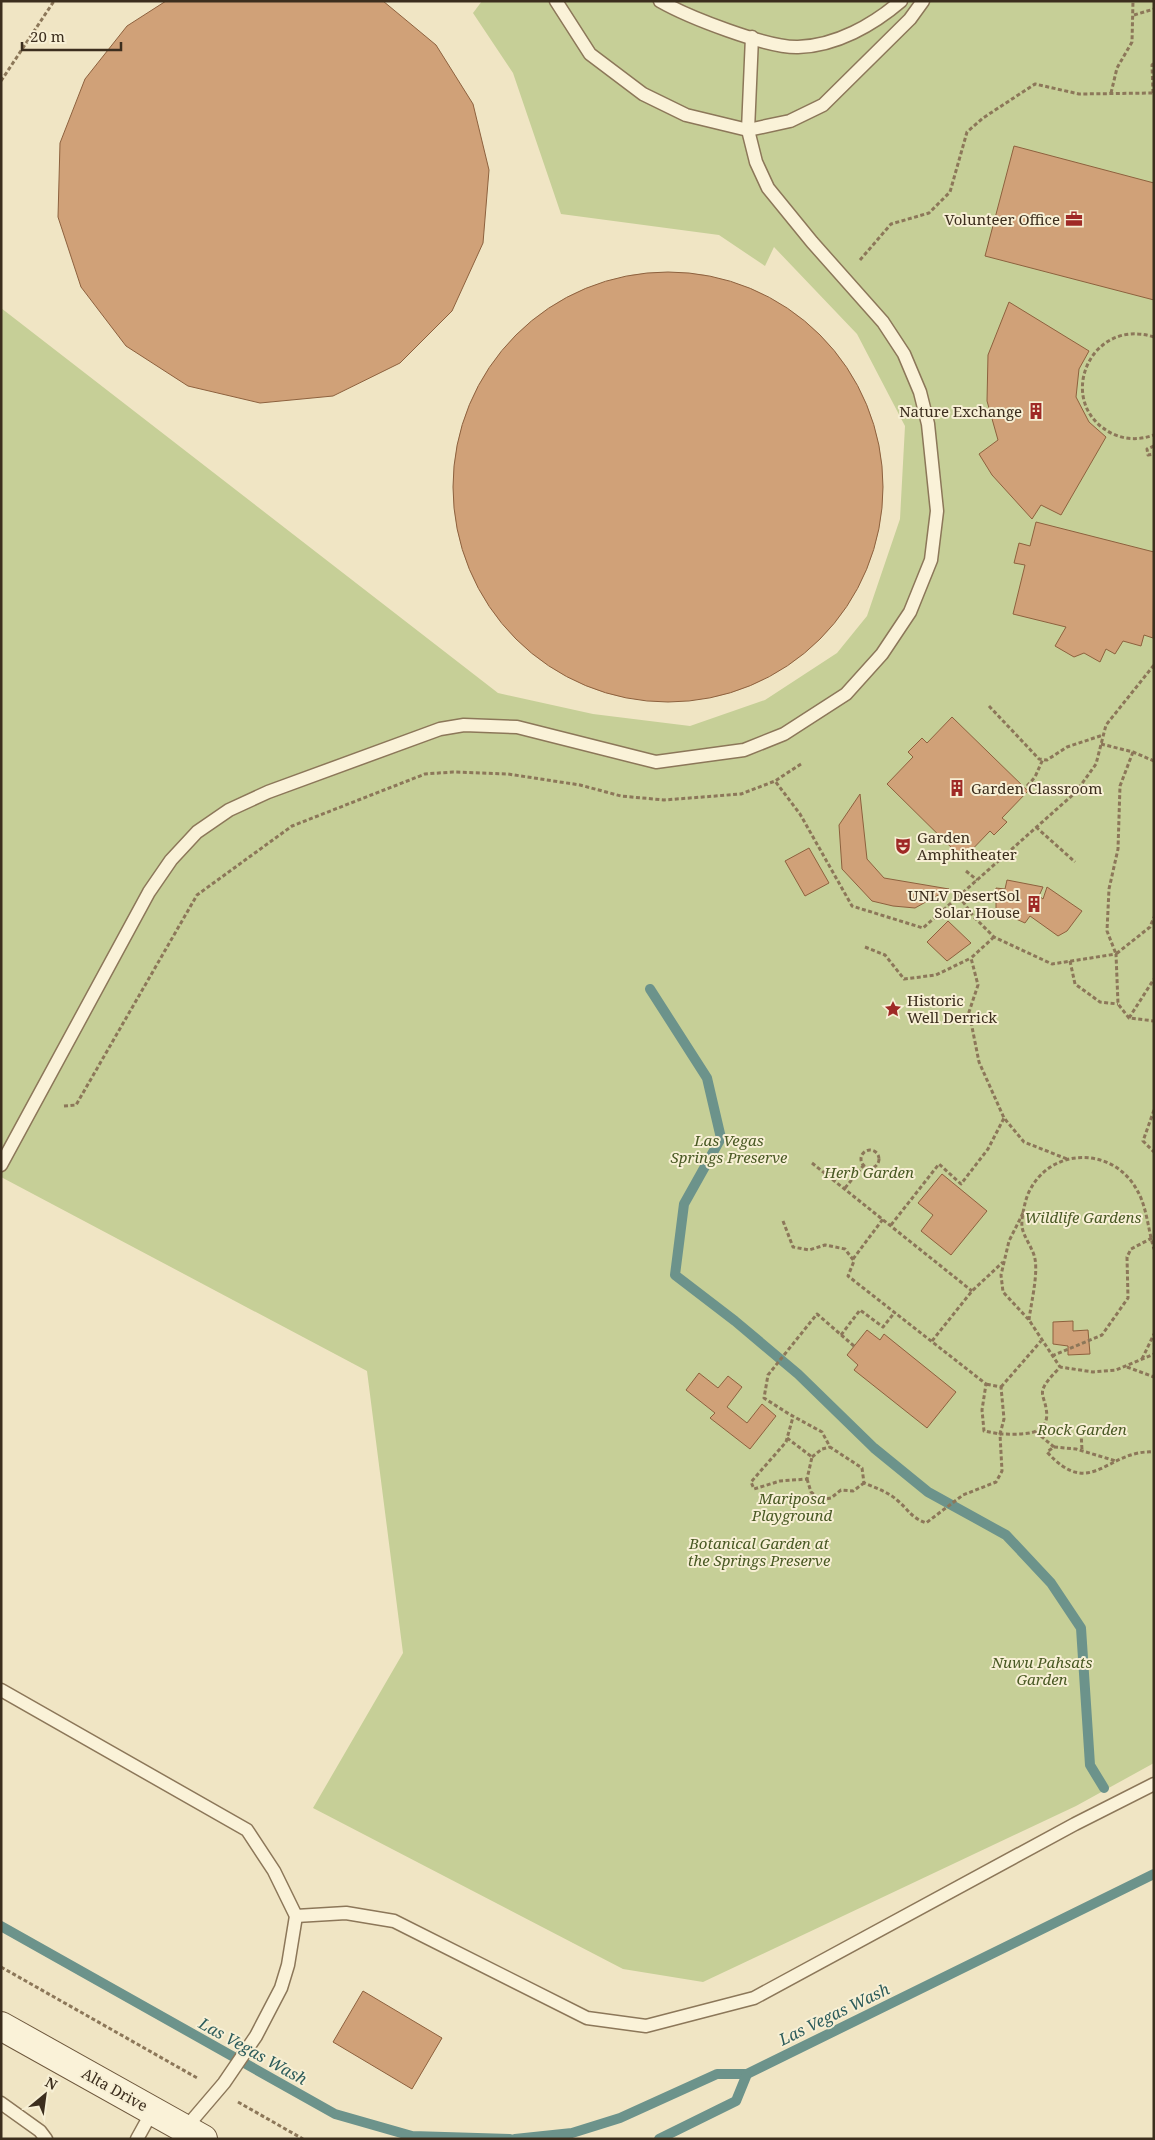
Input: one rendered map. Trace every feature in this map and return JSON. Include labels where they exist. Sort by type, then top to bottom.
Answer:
[{"type":"main road","name":"Alta Drive","points":[[1,2026],[153,2110],[189,2135]]},
{"type":"lane","points":[[556,1],[590,54],[643,94],[686,115],[748,130],[790,122],[823,105],[910,19],[923,1]]},
{"type":"lane","points":[[660,1],[719,27],[752,37],[798,47],[842,38],[877,21],[901,1]]},
{"type":"lane","points":[[1,1165],[149,892],[171,860],[197,832],[229,810],[268,792],[440,729],[464,725],[517,726],[656,762],[744,750],[784,734],[855,686],[882,654],[910,612],[931,560],[938,511],[928,424],[920,392],[904,354],[883,322],[812,242],[768,188],[756,162],[748,130],[752,37]]},
{"type":"lane","points":[[1,1690],[247,1830],[274,1872],[296,1916],[288,1965],[281,1988],[249,2047],[189,2135]]},
{"type":"lane","points":[[296,1916],[346,1913],[394,1921],[587,2018],[646,2026],[754,1998],[991,1872],[1075,1824],[1154,1784]]},
{"type":"lane","points":[[1,2103],[40,2131],[46,2139]]},
{"type":"lane","points":[[137,2139],[153,2110]]},
{"type":"path","points":[[1,81],[54,1]]},
{"type":"path","points":[[1110,93],[1117,68],[1132,42],[1133,1]]},
{"type":"path","points":[[1134,15],[1154,9]]},
{"type":"path","points":[[845,277],[891,224],[929,213],[950,192],[967,132],[983,118],[1034,84],[1079,94],[1154,93],[1152,65],[1154,63]]},
{"type":"path","points":[[1154,337],[1128,334],[1112,338],[1101,346],[1084,371],[1082,391],[1088,410],[1100,426],[1108,432],[1132,439],[1154,435]]},
{"type":"path","points":[[1154,446],[1147,449],[1148,455],[1154,454]]},
{"type":"path","points":[[775,781],[800,814],[852,906],[922,928],[1076,792],[1096,764],[1106,726],[1154,665]]},
{"type":"path","points":[[989,706],[1038,759],[1047,760],[1067,747],[1104,735]]},
{"type":"path","points":[[1101,744],[1133,752],[1154,761]]},
{"type":"path","points":[[1133,752],[1120,786],[1118,849],[1109,889],[1107,931],[1116,954],[1118,1004],[1129,1018],[1154,1021]]},
{"type":"path","points":[[1027,786],[1035,777],[1043,759]]},
{"type":"path","points":[[64,1106],[76,1105],[182,918],[198,895],[292,826],[425,774],[453,772],[508,774],[580,785],[620,796],[664,800],[741,794],[775,781],[801,764]]},
{"type":"path","points":[[1036,828],[1075,862]]},
{"type":"path","points":[[966,871],[977,880]]},
{"type":"path","points":[[959,896],[974,917],[994,937],[1052,964],[1116,954],[1152,928],[1154,917]]},
{"type":"path","points":[[865,947],[885,955],[904,979],[936,975],[972,958],[994,937]]},
{"type":"path","points":[[972,958],[978,985],[969,1012],[979,1062],[1004,1118],[1024,1142],[1068,1159]]},
{"type":"path","points":[[1070,962],[1075,984],[1100,1002],[1118,1004]]},
{"type":"path","points":[[1129,1018],[1154,979]]},
{"type":"path","points":[[1154,1110],[1143,1141],[1154,1152]]},
{"type":"path","points":[[891,1225],[939,1164],[962,1184],[988,1149],[1004,1118]]},
{"type":"path","points":[[867,1150],[874,1150],[878,1155],[879,1161],[875,1167],[863,1166],[860,1160],[862,1154],[867,1150]]},
{"type":"path","points":[[1028,1320],[1035,1260],[1022,1227],[1028,1195],[1041,1173],[1051,1166],[1068,1159],[1090,1157],[1119,1167],[1138,1190],[1154,1248]]},
{"type":"path","points":[[812,1163],[972,1291]]},
{"type":"path","points":[[845,1188],[863,1166]]},
{"type":"path","points":[[1025,1211],[1009,1241],[1001,1275],[1003,1292],[1028,1320],[1060,1367],[1093,1372],[1126,1367],[1154,1354]]},
{"type":"path","points":[[852,1259],[884,1219]]},
{"type":"path","points":[[783,1221],[793,1247],[809,1250],[826,1245],[844,1249],[854,1261],[848,1276],[986,1384],[1001,1387]]},
{"type":"path","points":[[1052,1356],[1102,1335],[1128,1298],[1127,1257],[1131,1249],[1152,1238]]},
{"type":"path","points":[[932,1341],[972,1291],[1004,1262]]},
{"type":"path","points":[[841,1335],[860,1310],[883,1327],[895,1312]]},
{"type":"path","points":[[854,1346],[817,1314],[768,1375],[764,1398],[793,1417],[822,1432],[830,1447],[862,1468],[864,1483]]},
{"type":"path","points":[[1142,1359],[1154,1334]]},
{"type":"path","points":[[864,1483],[898,1501],[912,1517],[926,1523],[963,1495],[996,1482],[1002,1471],[1000,1434],[1004,1419],[1001,1387],[1041,1341]]},
{"type":"path","points":[[986,1384],[982,1410],[984,1431],[1000,1434],[1028,1434],[1041,1430],[1047,1422],[1047,1409],[1042,1394],[1044,1387],[1060,1367]]},
{"type":"path","points":[[1126,1367],[1154,1377]]},
{"type":"path","points":[[793,1417],[787,1438],[752,1482],[754,1489],[780,1481],[807,1479]]},
{"type":"path","points":[[1036,1432],[1054,1447],[1082,1450],[1117,1461]]},
{"type":"path","points":[[1081,1432],[1082,1450]]},
{"type":"path","points":[[787,1438],[812,1458]]},
{"type":"path","points":[[830,1447],[822,1449],[812,1458],[807,1479],[811,1492],[821,1500],[831,1498],[841,1490],[854,1491],[864,1483]]},
{"type":"path","points":[[1054,1447],[1047,1452],[1057,1464],[1076,1474],[1093,1472],[1117,1461],[1145,1452],[1154,1452]]},
{"type":"path","points":[[1,1967],[203,2081]]},
{"type":"path","points":[[244,2105],[303,2139]]},
{"type":"green space","name":"Las Vegas Springs Preserve","points":[[482,1],[1154,1],[1154,1763],[1076,1806],[703,1982],[623,1969],[313,1808],[403,1653],[367,1371],[1,1177],[1,308],[498,693],[593,714],[690,726],[765,700],[837,653],[867,616],[900,519],[905,426],[857,334],[774,247],[765,266],[719,235],[561,214],[513,73],[473,13]]},
{"type":"building","points":[[166,1],[383,1],[436,45],[473,104],[489,170],[483,243],[452,311],[400,363],[333,396],[260,403],[188,386],[126,346],[81,287],[58,217],[60,143],[85,79],[127,26]]},
{"type":"building","name":"Volunteer Office","points":[[1014,146],[1154,183],[1154,300],[985,256]]},
{"type":"building","points":[[668,272],[710,276],[750,289],[787,308],[820,335],[847,368],[866,405],[879,445],[883,487],[879,529],[866,569],[847,606],[820,639],[787,666],[750,685],[710,698],[668,702],[626,698],[586,685],[549,666],[516,639],[489,606],[470,569],[457,529],[453,487],[457,445],[470,405],[489,368],[516,335],[549,308],[586,289],[626,276]]},
{"type":"building","name":"Nature Exchange","points":[[1009,302],[1089,351],[1079,369],[1076,397],[1089,422],[1106,437],[1061,515],[1041,505],[1032,519],[992,475],[979,454],[998,440],[987,401],[988,355]]},
{"type":"building","points":[[1036,522],[1154,552],[1153,638],[1144,635],[1141,646],[1123,641],[1115,654],[1106,649],[1100,662],[1084,653],[1074,657],[1055,646],[1066,627],[1013,614],[1025,565],[1014,563],[1019,543],[1030,546]]},
{"type":"building","name":"Garden Classroom","points":[[952,717],[1028,791],[1002,818],[1007,822],[994,835],[990,831],[963,859],[887,784],[913,757],[908,752],[922,738],[927,743]]},
{"type":"building","points":[[860,794],[867,859],[884,878],[949,889],[915,908],[893,906],[872,901],[842,869],[839,825]]},
{"type":"building","points":[[809,848],[829,883],[805,896],[785,861]]},
{"type":"building","name":"UNLV DesertSol Solar House","points":[[1007,880],[1043,887],[1039,896],[1043,899],[1047,887],[1082,911],[1067,931],[1058,936],[1030,916],[1025,923],[996,910],[996,888],[1005,889]]},
{"type":"building","points":[[948,921],[971,943],[947,961],[927,942]]},
{"type":"building","points":[[942,1174],[987,1211],[951,1255],[921,1231],[933,1215],[918,1203]]},
{"type":"building","points":[[1073,1321],[1073,1331],[1088,1330],[1090,1354],[1068,1355],[1068,1346],[1053,1344],[1053,1322]]},
{"type":"building","points":[[867,1330],[880,1340],[884,1334],[956,1392],[927,1428],[854,1370],[858,1365],[847,1355]]},
{"type":"building","points":[[699,1373],[718,1388],[728,1376],[742,1387],[727,1407],[747,1423],[762,1404],[776,1416],[750,1449],[710,1418],[715,1413],[686,1390]]},
{"type":"building","points":[[363,1991],[442,2038],[412,2089],[333,2042]]},
{"type":"waterway","points":[[650,989],[707,1078],[721,1138],[684,1204],[675,1275],[735,1321],[798,1374],[874,1448],[928,1492],[1006,1535],[1051,1583],[1081,1628],[1090,1765],[1104,1788]]},
{"type":"waterway","name":"Las Vegas Wash","points":[[515,2139],[572,2133],[620,2118],[717,2074],[747,2074],[1154,1874]]},
{"type":"waterway","name":"Las Vegas Wash","points":[[1,1926],[335,2114],[412,2136],[510,2139]]},
{"type":"waterway","points":[[659,2139],[736,2101],[747,2074]]},
{"type":"place","name":"Volunteer Office","points":[[1074,219]]},
{"type":"place","name":"Nature Exchange","points":[[1036,411]]},
{"type":"place","name":"Garden Classroom","points":[[957,788]]},
{"type":"place","name":"Garden Amphitheater","points":[[903,846]]},
{"type":"place","name":"UNLV DesertSol Solar House","points":[[1034,904]]},
{"type":"place","name":"Historic Well Derrick","points":[[893,1009]]},
{"type":"park label","name":"Herb Garden","points":[[869,1172]]},
{"type":"park label","name":"Wildlife Gardens","points":[[1083,1217]]},
{"type":"park label","name":"Rock Garden","points":[[1082,1429]]},
{"type":"park label","name":"Mariposa Playground","points":[[792,1506]]},
{"type":"park label","name":"Botanical Garden at the Springs Preserve","points":[[759,1552]]},
{"type":"park label","name":"Nuwu Pahsats Garden","points":[[1042,1670]]}]
